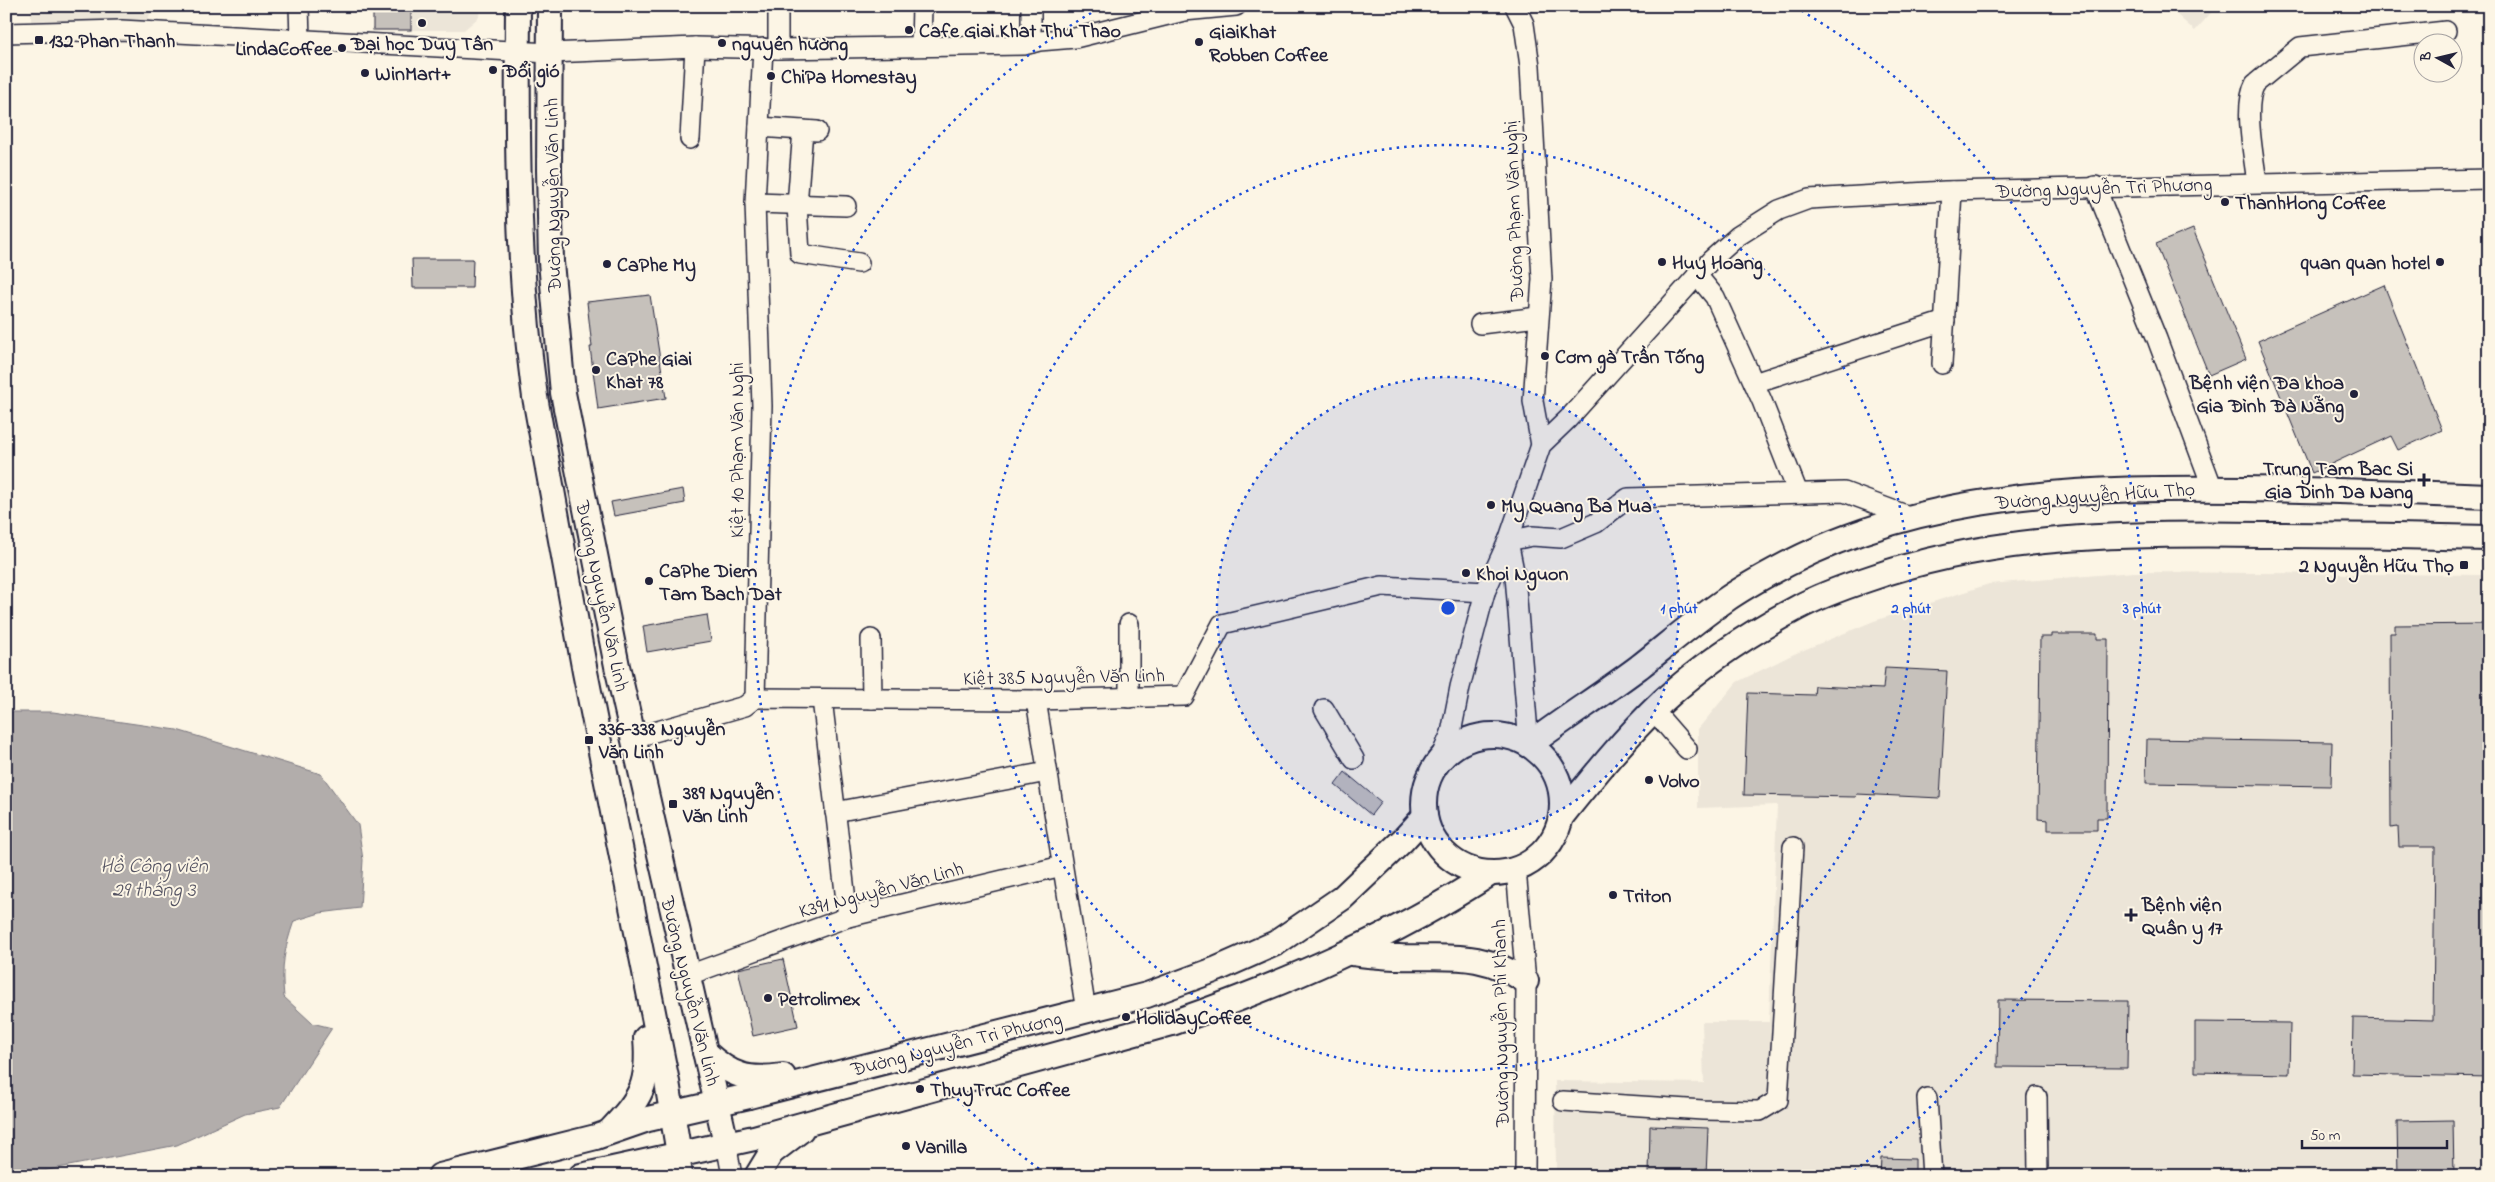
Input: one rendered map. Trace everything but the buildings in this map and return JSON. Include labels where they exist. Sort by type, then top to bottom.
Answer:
[{"type":"main road","name":"Đường Nguyễn Văn Linh","points":[[518,6],[521,241],[534,388],[585,672],[645,969],[681,1165]]},
{"type":"main road","name":"Đường Nguyễn Văn Linh","points":[[550,6],[551,262],[563,393],[617,666],[686,976],[719,1103],[726,1143]]},
{"type":"main road","points":[[548,472],[577,466]]},
{"type":"main road","name":"Đường Nguyễn Hữu Thọ","points":[[1529,745],[1634,670],[1725,600],[1788,564],[1862,532],[1910,517],[1985,502],[2053,494],[2166,488],[2345,490],[2489,496]]},
{"type":"main road","name":"Đường Nguyễn Hữu Thọ","points":[[1561,817],[1593,776],[1654,711],[1702,669],[1750,635],[1800,606],[1851,584],[1930,559],[2056,538],[2169,533],[2489,538]]},
{"type":"main road","points":[[585,672],[617,666]]},
{"type":"main road","points":[[1487,735],[1506,736],[1529,745],[1545,759],[1556,776],[1562,796],[1561,817],[1555,834],[1546,849],[1532,862],[1516,870],[1491,874],[1475,871],[1448,856],[1430,831],[1425,816],[1425,798],[1429,780],[1438,763],[1451,750],[1468,740],[1487,735]]},
{"type":"main road","name":"Đường Nguyễn Tri Phương","points":[[440,1176],[608,1133],[671,1114],[1147,995],[1217,969],[1276,943],[1342,898],[1403,840],[1425,816]]},
{"type":"main road","name":"Đường Nguyễn Tri Phương","points":[[590,1175],[681,1165],[726,1143],[815,1121],[1172,1024],[1231,1003],[1377,940],[1405,923],[1444,904],[1491,874]]},
{"type":"main road","points":[[1348,953],[1399,958],[1460,956],[1505,967],[1526,981]]},
{"type":"main road","points":[[608,1133],[627,1113],[642,1090],[648,1066],[644,1003],[645,969]]},
{"type":"main road","points":[[706,1052],[724,1068],[750,1078],[765,1080],[802,1073],[822,1076]]},
{"type":"main road","points":[[758,1176],[771,1153],[815,1121]]},
{"type":"street","points":[[300,6],[300,39]]},
{"type":"street","name":"Kiệt 10 Phạm Văn Nghi","points":[[755,698],[762,406],[755,203],[759,127],[778,6]]},
{"type":"street","points":[[921,46],[922,6]]},
{"type":"street","points":[[1031,6],[1031,43]]},
{"type":"street","points":[[6,34],[121,30],[550,53],[696,47],[921,46],[1031,43],[1075,38],[1184,9],[1236,6]]},
{"type":"street","name":"Đường Phạm Văn Nghị","points":[[1516,6],[1524,24],[1530,66],[1542,279],[1533,401],[1541,445]]},
{"type":"street","points":[[2257,183],[2252,129],[2252,91],[2255,84],[2300,47],[2446,31]]},
{"type":"street","points":[[690,138],[696,47]]},
{"type":"street","points":[[759,127],[810,130],[797,205],[800,254],[859,263]]},
{"type":"street","name":"Đường Nguyễn Tri Phương","points":[[1438,763],[1451,733],[1460,687],[1485,592],[1508,541],[1541,445],[1568,419],[1697,275],[1738,236],[1779,210],[1808,199],[1952,191],[2095,186],[2489,179]]},
{"type":"street","points":[[2095,186],[2157,339],[2213,489]]},
{"type":"street","points":[[1942,364],[1952,191]]},
{"type":"street","points":[[755,203],[846,206]]},
{"type":"street","points":[[1697,275],[1715,297],[1754,383],[1798,493]]},
{"type":"street","points":[[1480,324],[1538,316]]},
{"type":"street","points":[[1754,383],[1945,320]]},
{"type":"street","points":[[1529,745],[1515,576],[1508,541],[1532,536],[1561,538],[1596,523],[1628,498],[1844,492],[1910,517]]},
{"type":"street","name":"Kiệt 385 Nguyễn Văn Linh","points":[[633,738],[746,706],[755,698],[1036,700],[1184,696],[1222,624],[1382,586],[1485,592]]},
{"type":"street","points":[[1129,624],[1129,698]]},
{"type":"street","points":[[871,639],[872,699]]},
{"type":"street","points":[[822,699],[848,917]]},
{"type":"street","points":[[1036,700],[1086,1011]]},
{"type":"street","points":[[1324,709],[1354,759]]},
{"type":"street","points":[[1654,711],[1687,749]]},
{"type":"street","points":[[835,812],[1047,772]]},
{"type":"street","points":[[1563,1101],[1760,1111],[1778,1100],[1793,847]]},
{"type":"street","name":"K391 Nguyễn Văn Linh","points":[[686,976],[848,917],[1062,866]]},
{"type":"street","name":"Đường Nguyễn Phi Khanh","points":[[1516,870],[1526,981],[1525,1176]]},
{"type":"street","points":[[1927,1098],[1932,1176]]},
{"type":"street","points":[[2037,1098],[2038,1176]]},
{"type":"street","name":"Đường Nguyễn Văn Linh","points":[[726,1143],[732,1176]]},
{"type":"shaded area","points":[[31,6],[152,6],[145,32],[31,33]]},
{"type":"shaded area","name":"Đại học Duy Tân","points":[[373,6],[480,6],[479,17],[464,30],[373,30]]},
{"type":"shaded area","points":[[2167,6],[2217,6],[2195,31]]},
{"type":"shaded area","name":"Bệnh viện Quân y 17","points":[[2134,572],[2489,575],[2489,1176],[1556,1176],[1555,1081],[1704,1083],[1702,1022],[1769,1022],[1777,805],[1698,808],[1698,729],[1737,682],[1794,654],[1874,621],[1989,584]]},
{"type":"water","name":"Hồ Công viên 29 tháng 3","points":[[6,712],[53,712],[177,730],[321,774],[358,825],[363,860],[360,908],[320,913],[294,921],[288,941],[283,967],[284,997],[312,1023],[332,1028],[280,1107],[245,1114],[177,1145],[17,1176],[6,1176]]},
{"type":"place","name":"Đại học Duy Tân","points":[[422,23]]},
{"type":"place","name":"Cafe Giai Khat Thu Thao","points":[[909,30]]},
{"type":"place","name":"132 Phan Thanh","points":[[39,40]]},
{"type":"place","name":"GiaiKhat Robben Coffee","points":[[1199,42]]},
{"type":"place","name":"nguyên hường","points":[[722,43]]},
{"type":"place","name":"LindaCoffee","points":[[342,48]]},
{"type":"place","name":"Đổi gió","points":[[493,70]]},
{"type":"place","name":"WinMart+","points":[[365,73]]},
{"type":"place","name":"ChiPa Homestay","points":[[771,76]]},
{"type":"place","name":"ThanhHong Coffee","points":[[2225,202]]},
{"type":"place","name":"Huy Hoang","points":[[1662,262]]},
{"type":"place","name":"quan quan hotel","points":[[2440,262]]},
{"type":"place","name":"CaPhe My","points":[[607,264]]},
{"type":"place","name":"Cơm gà Trần Tống","points":[[1545,356]]},
{"type":"place","name":"CaPhe Giai Khat 78","points":[[596,370]]},
{"type":"place","name":"Bệnh viện Đa khoa Gia Đình Đà Nẵng","points":[[2354,394]]},
{"type":"place","name":"Trung Tam Bac Si Gia Dinh Da Nang","points":[[2424,480]]},
{"type":"place","name":"My Quang Ba Mua","points":[[1491,505]]},
{"type":"place","name":"2 Nguyễn Hữu Thọ","points":[[2464,565]]},
{"type":"place","name":"Khoi Nguon","points":[[1466,573]]},
{"type":"place","name":"CaPhe Diem Tam Bach Dat","points":[[649,581]]},
{"type":"place","name":"336-338 Nguyễn Văn Linh","points":[[589,740]]},
{"type":"place","name":"Volvo","points":[[1649,780]]},
{"type":"place","name":"389 Nguyễn Văn Linh","points":[[673,804]]},
{"type":"place","name":"Triton","points":[[1613,895]]},
{"type":"place","name":"Bệnh viện Quân y 17","points":[[2131,915]]},
{"type":"place","name":"Petrolimex","points":[[768,998]]},
{"type":"place","name":"HolidayCoffee","points":[[1126,1017]]},
{"type":"place","name":"ThuyTruc Coffee","points":[[920,1089]]},
{"type":"place","name":"Vanilla","points":[[906,1146]]}]
